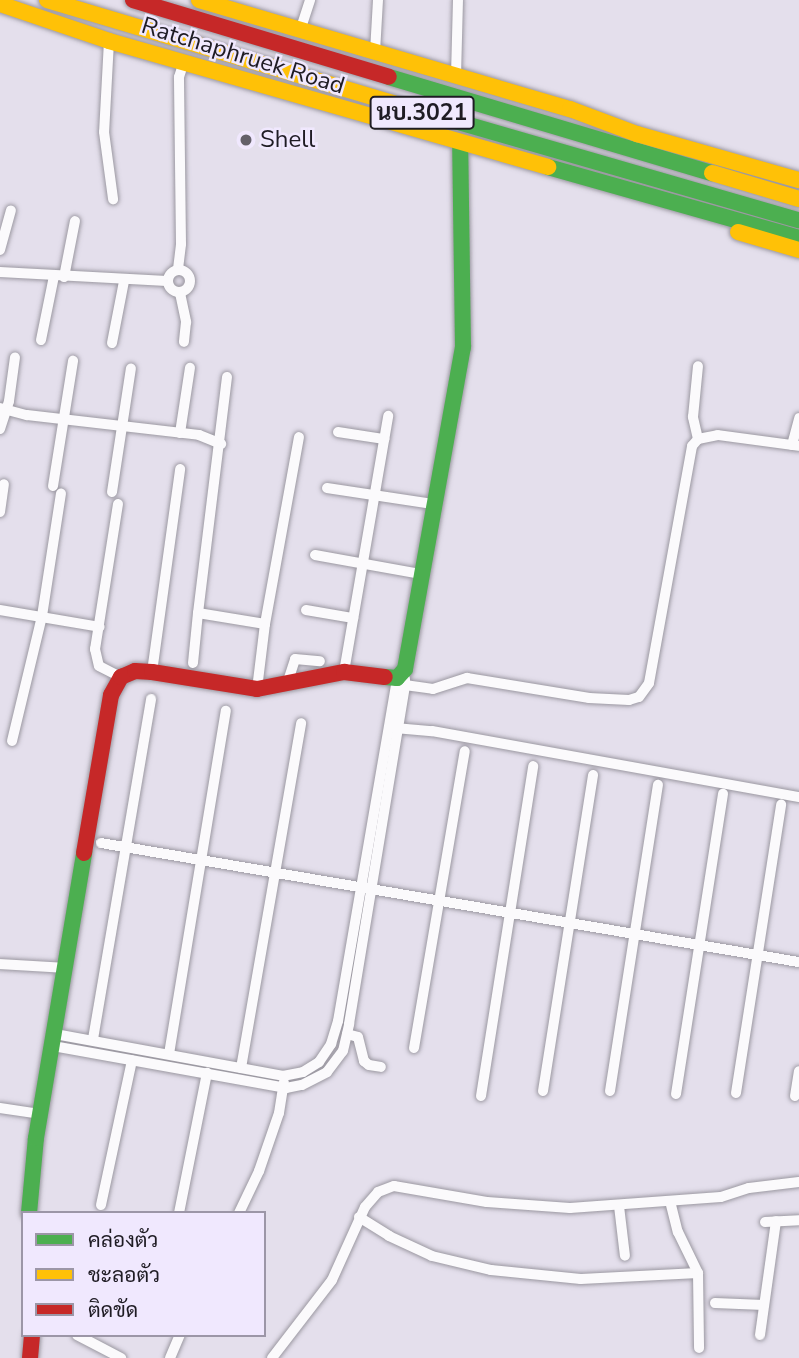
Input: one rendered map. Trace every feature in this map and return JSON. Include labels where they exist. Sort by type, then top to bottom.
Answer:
[{"type":"main road","name":"Ratchaphruek Road","points":[[47,0],[799,220]]},
{"type":"main road","name":"Ratchaphruek Road","points":[[133,0],[799,199]]},
{"type":"main road","name":"Ratchaphruek Road","points":[[199,0],[582,114],[637,134],[799,180]]},
{"type":"main road","name":"Ratchaphruek Road","points":[[0,4],[109,41],[799,238]]},
{"type":"main road","points":[[164,10],[267,21]]},
{"type":"main road","points":[[132,47],[229,55]]},
{"type":"main road","points":[[582,114],[637,124],[799,169]]},
{"type":"main road","points":[[29,1211],[40,1114],[111,695],[121,677],[135,671],[152,672],[257,689],[344,672],[401,679],[463,347],[460,142]]},
{"type":"main road","points":[[612,186],[670,211],[799,250]]},
{"type":"main road","points":[[30,1358],[32,1337]]},
{"type":"street","points":[[300,31],[310,0]]},
{"type":"street","points":[[376,52],[378,0]]},
{"type":"street","points":[[456,76],[458,0]]},
{"type":"street","points":[[109,41],[104,107],[113,199]]},
{"type":"street","points":[[178,269],[181,244],[179,77],[184,62]]},
{"type":"street","points":[[0,250],[11,209]]},
{"type":"street","points":[[41,340],[75,221]]},
{"type":"street","points":[[178,269],[187,272],[191,280],[188,289],[180,293],[171,290],[167,281],[170,273],[178,269]]},
{"type":"street","points":[[0,272],[124,281],[167,281]]},
{"type":"street","points":[[112,343],[124,281]]},
{"type":"street","points":[[180,293],[186,322],[184,342]]},
{"type":"street","points":[[0,429],[15,357]]},
{"type":"street","points":[[12,741],[42,617],[73,361]]},
{"type":"street","points":[[54,1040],[132,1060],[286,1088],[302,1085],[327,1072],[343,1051],[347,1034],[366,888],[401,679],[443,688],[456,680],[467,678],[589,698],[629,700],[639,697],[649,683],[687,464],[698,439],[694,417],[698,366]]},
{"type":"street","points":[[112,492],[131,368]]},
{"type":"street","points":[[180,433],[190,368]]},
{"type":"street","points":[[193,663],[227,377]]},
{"type":"street","points":[[3,409],[199,435],[221,444]]},
{"type":"street","points":[[344,672],[388,416]]},
{"type":"street","points":[[698,439],[718,435],[795,446],[799,418]]},
{"type":"street","points":[[338,432],[384,439]]},
{"type":"street","points":[[257,689],[265,624],[299,437]]},
{"type":"street","points":[[152,672],[180,469]]},
{"type":"street","points":[[0,512],[4,484]]},
{"type":"street","points":[[327,488],[433,504]]},
{"type":"street","points":[[118,504],[96,660],[99,666],[121,677]]},
{"type":"street","points":[[314,555],[421,574]]},
{"type":"street","points":[[0,610],[100,627]]},
{"type":"street","points":[[306,610],[353,618]]},
{"type":"street","points":[[198,612],[265,624]]},
{"type":"street","points":[[287,684],[295,659],[320,661]]},
{"type":"street","points":[[93,1039],[151,699]]},
{"type":"street","points":[[170,1054],[226,711]]},
{"type":"street","points":[[242,1068],[301,723]]},
{"type":"street","points":[[394,727],[432,731],[799,797]]},
{"type":"street","points":[[414,1048],[465,751]]},
{"type":"street","points":[[481,1096],[533,766]]},
{"type":"street","points":[[543,1091],[593,775]]},
{"type":"street","points":[[610,1091],[658,785]]},
{"type":"street","points":[[676,1094],[723,794]]},
{"type":"street","points":[[736,1093],[781,804]]},
{"type":"street","points":[[101,843],[799,962]]},
{"type":"street","points":[[54,1040],[93,1039],[283,1076],[303,1072],[319,1062],[331,1044],[366,888]]},
{"type":"street","points":[[0,964],[66,968]]},
{"type":"street","points":[[347,1034],[358,1037],[364,1061],[369,1065],[381,1067]]},
{"type":"street","points":[[101,1205],[132,1060]]},
{"type":"street","points":[[795,1096],[799,1071]]},
{"type":"street","points":[[179,1211],[207,1073]]},
{"type":"street","points":[[240,1211],[259,1171],[286,1088],[283,1076]]},
{"type":"street","points":[[0,1108],[40,1114]]},
{"type":"street","points":[[272,1358],[332,1280],[359,1217],[378,1192],[394,1186],[538,1207],[619,1206],[721,1196],[748,1188],[799,1182]]},
{"type":"street","points":[[670,1201],[678,1232],[698,1273],[699,1348]]},
{"type":"street","points":[[619,1206],[625,1256]]},
{"type":"street","points":[[359,1217],[389,1236],[432,1256],[491,1270],[581,1279],[698,1273]]},
{"type":"street","points":[[760,1335],[770,1222],[799,1220]]},
{"type":"street","points":[[715,1303],[764,1305]]},
{"type":"street","points":[[170,1358],[179,1337]]},
{"type":"street","points":[[98,1340],[121,1358]]},
{"type":"traffic: fast","points":[[389,77],[712,173]]},
{"type":"traffic: fast","points":[[410,108],[799,220]]},
{"type":"traffic: fast","points":[[385,677],[397,678],[405,669],[463,347],[460,142]]},
{"type":"traffic: fast","points":[[548,167],[799,238]]},
{"type":"traffic: fast","points":[[29,1211],[36,1138],[84,853]]},
{"type":"traffic: slow","points":[[47,0],[410,108]]},
{"type":"traffic: slow","points":[[199,0],[570,109],[637,134],[799,180]]},
{"type":"traffic: slow","points":[[0,4],[109,41],[548,167]]},
{"type":"traffic: slow","points":[[712,173],[799,199]]},
{"type":"traffic: slow","points":[[738,232],[799,250]]},
{"type":"traffic: jam","points":[[133,0],[389,77]]},
{"type":"traffic: jam","points":[[84,853],[111,695],[121,677],[135,671],[152,672],[257,689],[344,672],[385,677]]},
{"type":"traffic: jam","points":[[30,1358],[32,1337]]},
{"type":"place","name":"Shell","points":[[246,140]]}]
